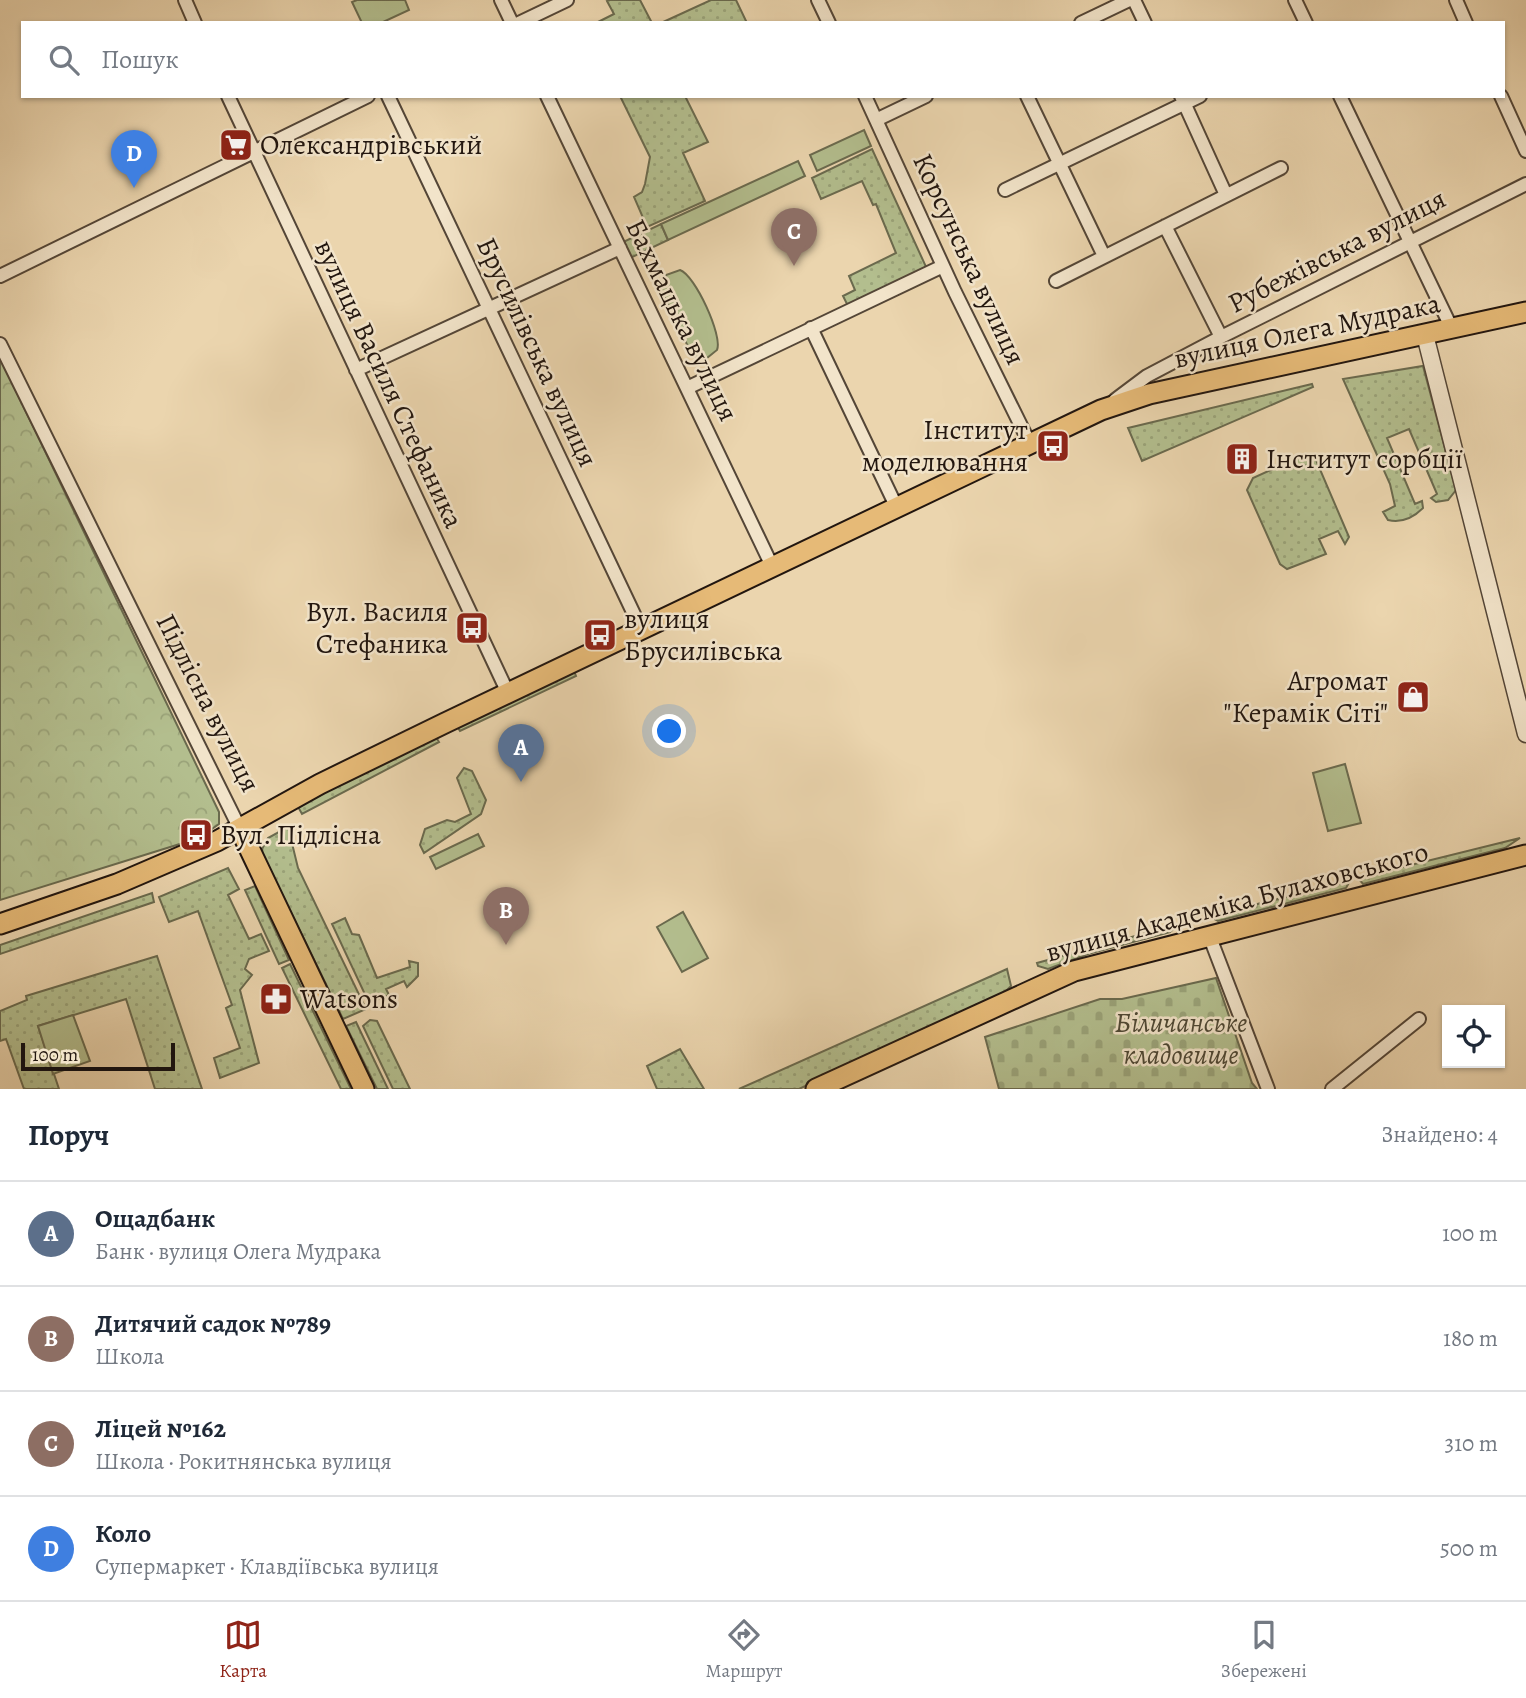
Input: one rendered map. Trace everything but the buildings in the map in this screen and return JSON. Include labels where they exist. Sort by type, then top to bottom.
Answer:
[{"type":"main road","name":"вулиця Олега Мудрака","points":[[508,693],[1101,410],[1149,394],[1526,312]]},
{"type":"main road","points":[[0,924],[117,884],[240,829],[320,785],[508,693]]},
{"type":"main road","name":"Підлісна вулиця","points":[[240,829],[364,1089]]},
{"type":"main road","name":"вулиця Академіка Булаховського","points":[[816,1089],[1074,971],[1526,855]]},
{"type":"street","points":[[185,0],[194,21]]},
{"type":"street","points":[[501,0],[511,21]]},
{"type":"street","points":[[523,21],[567,0]]},
{"type":"street","points":[[818,0],[829,21]]},
{"type":"street","points":[[1085,21],[1132,0],[1144,21]]},
{"type":"street","points":[[1295,0],[1305,21]]},
{"type":"street","points":[[1456,0],[1465,21]]},
{"type":"street","name":"вулиця Василя Стефаника","points":[[229,98],[508,693]]},
{"type":"street","points":[[0,276],[364,98]]},
{"type":"street","name":"Брусилівська вулиця","points":[[389,98],[492,309],[641,629]]},
{"type":"street","name":"Бахмацька вулиця","points":[[548,98],[772,566]]},
{"type":"street","name":"Корсунська вулиця","points":[[866,98],[943,266],[1030,442]]},
{"type":"street","points":[[876,120],[922,98]]},
{"type":"street","points":[[1028,98],[1104,256]]},
{"type":"street","points":[[1341,98],[1452,329]]},
{"type":"street","points":[[1502,98],[1526,151]]},
{"type":"street","points":[[1005,190],[1182,100],[1226,195]]},
{"type":"street","points":[[1056,281],[1281,168]]},
{"type":"street","name":"Рубежівська вулиця","points":[[1101,410],[1147,376],[1526,184]]},
{"type":"street","points":[[1165,226],[1221,337]]},
{"type":"street","points":[[356,370],[620,248]]},
{"type":"street","points":[[687,388],[943,266]]},
{"type":"street","points":[[811,328],[896,506]]},
{"type":"street","points":[[1425,335],[1526,734]]},
{"type":"street","name":"Підлісна вулиця","points":[[0,344],[240,829]]},
{"type":"street","points":[[1209,935],[1268,1089]]},
{"type":"street","points":[[1332,1089],[1419,1019]]},
{"type":"green space","points":[[405,0],[409,10],[385,21],[361,21],[352,2]]},
{"type":"green space","points":[[640,0],[651,21],[600,21],[614,14],[607,1]]},
{"type":"green space","points":[[711,0],[736,0],[746,21],[665,21]]},
{"type":"green space","points":[[621,98],[686,98],[708,142],[683,153],[705,201],[647,227],[634,197],[642,192],[650,157]]},
{"type":"green space","points":[[864,130],[871,146],[817,171],[810,155]]},
{"type":"green space","points":[[872,149],[927,269],[848,306],[843,296],[855,290],[849,276],[896,253],[876,204],[873,205],[862,181],[821,199],[812,178]]},
{"type":"green space","points":[[798,161],[805,176],[668,240],[661,224]]},
{"type":"green space","points":[[661,224],[668,240],[626,260],[619,244]]},
{"type":"green space","points":[[680,270],[700,294],[716,332],[717,350],[707,358],[696,357],[690,351],[661,289],[666,275]]},
{"type":"green space","points":[[0,358],[219,812],[219,824],[199,838],[0,900]]},
{"type":"green space","points":[[1423,366],[1456,490],[1448,500],[1436,502],[1431,498],[1437,494],[1409,429],[1387,438],[1415,504],[1422,501],[1423,508],[1407,519],[1388,520],[1383,512],[1395,506],[1390,484],[1343,379]]},
{"type":"green space","points":[[1312,384],[1313,387],[1142,461],[1128,428]]},
{"type":"green space","points":[[1302,456],[1316,460],[1349,537],[1345,544],[1338,531],[1319,539],[1326,554],[1287,569],[1280,564],[1247,490],[1253,478]]},
{"type":"green space","points":[[572,666],[576,676],[460,731],[455,723]]},
{"type":"green space","points":[[434,734],[439,742],[302,814],[297,805]]},
{"type":"green space","points":[[1345,764],[1361,823],[1328,831],[1313,773]]},
{"type":"green space","points":[[464,768],[472,771],[486,800],[481,814],[424,853],[420,845],[425,829],[447,820],[455,822],[471,814],[457,778]]},
{"type":"green space","points":[[288,827],[298,868],[366,1009],[343,1019],[261,851],[268,838]]},
{"type":"green space","points":[[478,834],[484,846],[436,869],[430,857]]},
{"type":"green space","points":[[1520,838],[1505,848],[1363,884],[1358,878]]},
{"type":"green space","points":[[228,868],[239,889],[228,895],[249,939],[261,934],[269,951],[249,959],[245,969],[252,975],[240,990],[259,1063],[220,1078],[214,1058],[240,1048],[226,1008],[232,1005],[198,911],[169,922],[159,897]]},
{"type":"green space","points":[[1350,881],[1346,888],[1218,921],[1209,916]]},
{"type":"green space","points":[[255,886],[289,960],[279,964],[245,890]]},
{"type":"green space","points":[[152,893],[154,902],[0,954],[0,945]]},
{"type":"green space","points":[[683,912],[708,958],[682,972],[657,927]]},
{"type":"green space","points":[[345,918],[352,934],[359,935],[377,978],[410,967],[409,961],[418,963],[418,976],[407,987],[404,981],[386,989],[389,995],[369,1003],[332,924]]},
{"type":"green space","points":[[1179,924],[1170,932],[1088,954],[1048,969],[1038,966],[1037,963]]},
{"type":"green space","points":[[157,956],[202,1089],[155,1089],[126,999],[38,1026],[59,1089],[24,1089],[6,1039],[0,1041],[0,1011],[27,1000],[26,996]]},
{"type":"green space","points":[[290,964],[351,1089],[341,1089],[282,968]]},
{"type":"green space","points":[[1007,969],[1011,986],[1004,993],[799,1089],[739,1089]]},
{"type":"green space","name":"Біличанське кладовище","points":[[1216,978],[1252,1083],[1257,1089],[999,1089],[985,1037],[1100,999],[1122,999]]},
{"type":"green space","points":[[73,1015],[90,1061],[53,1074],[38,1026]]},
{"type":"green space","points":[[370,1020],[377,1021],[410,1089],[393,1089],[363,1026]]},
{"type":"green space","points":[[356,1022],[388,1089],[377,1089],[346,1026]]},
{"type":"green space","points":[[680,1049],[704,1089],[657,1089],[647,1066]]},
{"type":"place","name":"Олександрівський","points":[[236,145]]},
{"type":"place","name":"Коло","points":[[134,188]]},
{"type":"place","name":"Ліцей №162","points":[[794,266]]},
{"type":"place","name":"Інститут моделювання","points":[[1053,446]]},
{"type":"place","name":"Інститут сорбції","points":[[1242,459]]},
{"type":"place","name":"Вул. Василя Стефаника","points":[[472,628]]},
{"type":"place","name":"вулиця Брусилівська","points":[[600,635]]},
{"type":"place","name":"Агромат \"Керамік Сіті\"","points":[[1413,697]]},
{"type":"place","name":"Ощадбанк","points":[[521,782]]},
{"type":"place","name":"Вул. Підлісна","points":[[196,835]]},
{"type":"place","name":"Дитячий садок №789","points":[[506,945]]},
{"type":"place","name":"Watsons","points":[[276,999]]}]
